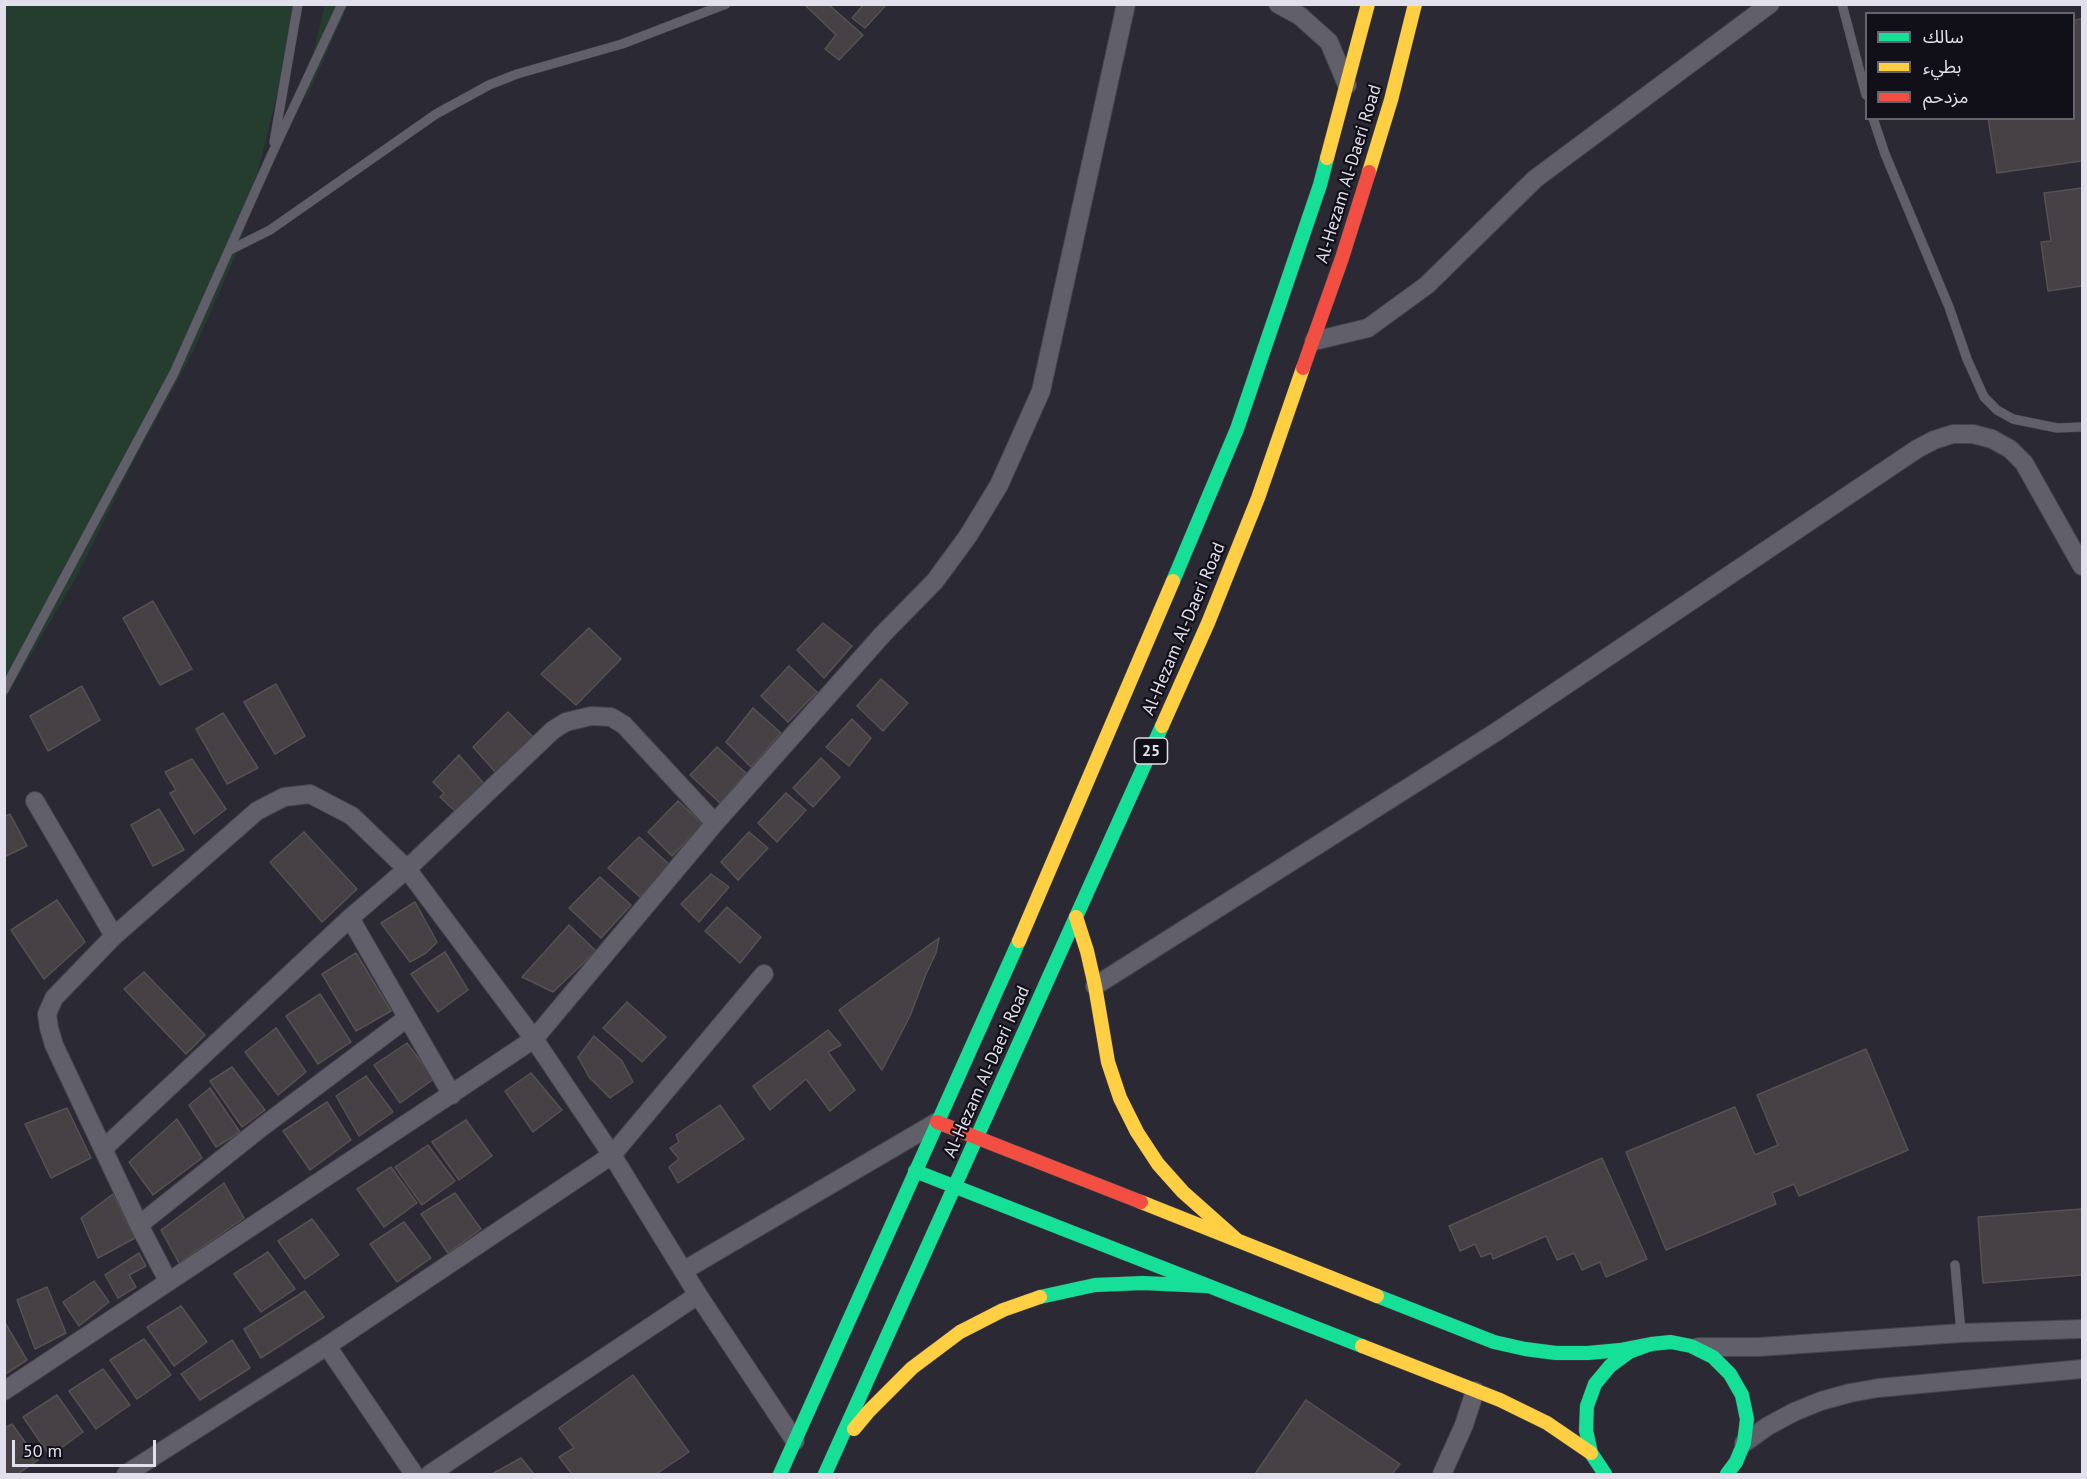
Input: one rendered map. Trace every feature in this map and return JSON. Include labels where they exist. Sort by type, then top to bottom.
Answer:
[{"type":"main road","name":"Al-Hezam Al-Daeri Road","points":[[780,1474],[1018,944],[1237,429],[1320,185],[1368,4]]},
{"type":"main road","name":"Al-Hezam Al-Daeri Road","points":[[828,1470],[1208,623],[1258,498],[1314,341],[1391,100],[1415,4]]},
{"type":"main road","points":[[1076,917],[1095,986],[1108,1062],[1120,1098],[1137,1132],[1158,1164],[1183,1192],[1237,1240]]},
{"type":"main road","points":[[937,1122],[1494,1342],[1556,1353],[1609,1352],[1671,1342],[1691,1346],[1713,1357],[1730,1374],[1742,1395],[1747,1419],[1744,1443],[1732,1470]]},
{"type":"main road","points":[[915,1171],[1524,1410],[1562,1432],[1591,1453],[1605,1474]]},
{"type":"main road","points":[[828,1470],[868,1411],[912,1368],[960,1332],[1003,1310],[1048,1294],[1095,1285],[1143,1283],[1206,1286]]},
{"type":"main road","points":[[1591,1453],[1586,1430],[1587,1406],[1595,1384],[1610,1366],[1629,1352],[1651,1344]]},
{"type":"street","points":[[4,1391],[534,1039],[715,823],[883,634],[935,581],[968,536],[999,485],[1041,391],[1126,4]]},
{"type":"street","points":[[1278,4],[1300,16],[1329,42],[1347,85]]},
{"type":"street","points":[[1314,341],[1368,328],[1419,291],[1535,179],[1770,4]]},
{"type":"street","points":[[1095,986],[1496,732],[1897,462],[1934,440],[1953,434],[1973,434],[1992,439],[2010,449],[2024,463],[2082,566]]},
{"type":"street","points":[[103,1149],[350,918],[407,869],[554,730],[566,722],[580,717],[610,717],[624,725],[715,823]]},
{"type":"street","points":[[168,1281],[54,1045],[48,1028],[47,1014],[54,998],[114,936],[257,811],[284,797],[310,795],[352,816],[407,869],[534,1039],[612,1155],[698,1295],[795,1441]]},
{"type":"street","points":[[35,801],[114,936]]},
{"type":"street","points":[[350,918],[452,1095]]},
{"type":"street","points":[[126,1474],[327,1346],[612,1155],[764,974]]},
{"type":"street","points":[[139,1225],[262,1127],[407,1018]]},
{"type":"street","points":[[683,1271],[937,1122]]},
{"type":"street","points":[[430,1474],[698,1295]]},
{"type":"street","points":[[1691,1346],[1760,1347],[2082,1329]]},
{"type":"street","points":[[327,1346],[414,1474]]},
{"type":"street","points":[[1744,1443],[1768,1426],[1794,1412],[1850,1393],[1890,1387],[2082,1369]]},
{"type":"street","points":[[1442,1474],[1464,1425],[1475,1391]]},
{"type":"lane","points":[[271,156],[298,4]]},
{"type":"lane","points":[[4,690],[174,373],[342,4]]},
{"type":"lane","points":[[230,250],[275,227],[436,114],[471,94],[516,74],[622,44],[726,4]]},
{"type":"lane","points":[[1842,4],[1865,91]]},
{"type":"lane","points":[[1875,120],[1885,154],[1942,288],[1967,359],[1984,397],[1997,410],[2013,419],[2057,428],[2082,427]]},
{"type":"lane","points":[[1955,1265],[1961,1334]]},
{"type":"green space","points":[[5,5],[299,5],[240,245],[193,352],[129,470],[78,574],[5,699]]},
{"type":"green space","points":[[325,5],[348,5],[306,99],[303,92]]},
{"type":"building","points":[[804,4],[828,4],[863,35],[839,60],[825,49],[836,35]]},
{"type":"building","points":[[864,4],[887,4],[865,28],[852,18]]},
{"type":"building","points":[[2082,19],[2082,161],[1997,173],[1988,120],[2075,120],[2075,20]]},
{"type":"building","points":[[2082,188],[2082,286],[2048,291],[2041,242],[2051,241],[2044,193]]},
{"type":"building","points":[[153,601],[192,669],[160,685],[123,618]]},
{"type":"building","points":[[823,623],[852,646],[824,678],[797,650]]},
{"type":"building","points":[[589,628],[621,659],[576,705],[541,674]]},
{"type":"building","points":[[789,666],[817,692],[788,722],[761,696]]},
{"type":"building","points":[[881,679],[908,703],[883,731],[857,706]]},
{"type":"building","points":[[276,684],[305,736],[275,754],[244,702]]},
{"type":"building","points":[[82,686],[100,720],[48,751],[30,716]]},
{"type":"building","points":[[753,708],[781,733],[751,767],[726,742]]},
{"type":"building","points":[[508,712],[534,738],[498,775],[473,747]]},
{"type":"building","points":[[223,713],[258,768],[227,784],[196,729]]},
{"type":"building","points":[[852,719],[871,738],[849,766],[826,747]]},
{"type":"building","points":[[717,747],[746,773],[720,803],[690,775]]},
{"type":"building","points":[[459,755],[486,786],[457,813],[440,797],[444,793],[433,782]]},
{"type":"building","points":[[821,758],[840,777],[813,807],[793,788]]},
{"type":"building","points":[[192,759],[226,809],[194,834],[170,793],[176,790],[165,772]]},
{"type":"building","points":[[786,793],[806,810],[777,842],[758,823]]},
{"type":"building","points":[[678,801],[703,824],[672,856],[648,832]]},
{"type":"building","points":[[159,809],[184,850],[153,866],[131,825]]},
{"type":"building","points":[[10,814],[27,846],[4,857],[4,817]]},
{"type":"building","points":[[304,832],[357,889],[322,922],[270,862]]},
{"type":"building","points":[[749,832],[768,848],[738,880],[721,862]]},
{"type":"building","points":[[639,837],[670,865],[640,897],[608,868]]},
{"type":"building","points":[[711,874],[729,887],[699,922],[681,904]]},
{"type":"building","points":[[600,877],[631,905],[601,938],[569,908]]},
{"type":"building","points":[[57,900],[85,942],[44,979],[11,930]]},
{"type":"building","points":[[415,902],[437,942],[426,953],[410,962],[381,923]]},
{"type":"building","points":[[727,907],[761,937],[740,963],[705,931]]},
{"type":"building","points":[[569,925],[596,951],[553,992],[522,977]]},
{"type":"building","points":[[939,938],[936,953],[910,1016],[882,1070],[839,1010]]},
{"type":"building","points":[[445,952],[468,990],[438,1012],[411,974]]},
{"type":"building","points":[[356,953],[391,1011],[356,1031],[322,974]]},
{"type":"building","points":[[144,972],[205,1035],[186,1054],[124,989]]},
{"type":"building","points":[[320,994],[351,1042],[318,1064],[286,1016]]},
{"type":"building","points":[[627,1002],[666,1037],[642,1062],[603,1028]]},
{"type":"building","points":[[276,1028],[306,1072],[278,1095],[245,1052]]},
{"type":"building","points":[[828,1030],[841,1045],[828,1052],[855,1090],[830,1111],[806,1079],[770,1110],[753,1086]]},
{"type":"building","points":[[594,1036],[622,1061],[633,1082],[610,1098],[589,1077],[578,1057]]},
{"type":"building","points":[[407,1043],[434,1079],[400,1103],[374,1065]]},
{"type":"building","points":[[1866,1049],[1908,1150],[1799,1196],[1794,1184],[1772,1193],[1776,1204],[1666,1250],[1626,1152],[1735,1107],[1755,1155],[1778,1145],[1757,1095]]},
{"type":"building","points":[[232,1067],[265,1110],[242,1127],[210,1081]]},
{"type":"building","points":[[531,1073],[562,1110],[533,1132],[505,1091]]},
{"type":"building","points":[[366,1076],[393,1112],[359,1136],[336,1096]]},
{"type":"building","points":[[210,1088],[240,1132],[216,1147],[189,1105]]},
{"type":"building","points":[[327,1102],[351,1140],[310,1170],[283,1131]]},
{"type":"building","points":[[720,1105],[744,1139],[678,1183],[669,1167],[679,1159],[670,1148],[679,1142],[676,1135]]},
{"type":"building","points":[[67,1108],[91,1158],[51,1178],[25,1124]]},
{"type":"building","points":[[177,1119],[202,1158],[153,1195],[129,1162]]},
{"type":"building","points":[[466,1120],[492,1156],[459,1180],[432,1142]]},
{"type":"building","points":[[428,1145],[455,1181],[422,1205],[395,1167]]},
{"type":"building","points":[[1602,1158],[1647,1259],[1606,1277],[1600,1262],[1582,1270],[1574,1253],[1557,1260],[1546,1236],[1493,1259],[1491,1253],[1481,1257],[1475,1244],[1460,1251],[1449,1226]]},
{"type":"building","points":[[391,1167],[417,1203],[384,1227],[357,1189]]},
{"type":"building","points":[[224,1183],[244,1218],[179,1263],[161,1230]]},
{"type":"building","points":[[455,1193],[481,1229],[448,1253],[421,1214]]},
{"type":"building","points":[[113,1194],[135,1238],[98,1258],[81,1218]]},
{"type":"building","points":[[2082,1209],[2082,1275],[1983,1283],[1978,1217]]},
{"type":"building","points":[[312,1219],[339,1255],[305,1279],[278,1241]]},
{"type":"building","points":[[404,1222],[431,1258],[397,1282],[370,1244]]},
{"type":"building","points":[[268,1252],[295,1289],[261,1312],[234,1274]]},
{"type":"building","points":[[139,1253],[146,1266],[129,1275],[136,1287],[118,1298],[105,1275]]},
{"type":"building","points":[[94,1281],[109,1302],[79,1326],[63,1302]]},
{"type":"building","points":[[47,1287],[66,1333],[35,1349],[17,1300]]},
{"type":"building","points":[[305,1291],[324,1317],[261,1358],[244,1329]]},
{"type":"building","points":[[181,1306],[207,1342],[174,1366],[147,1327]]},
{"type":"building","points":[[4,1321],[27,1360],[4,1375]]},
{"type":"building","points":[[144,1339],[171,1375],[137,1399],[110,1360]]},
{"type":"building","points":[[232,1340],[250,1368],[200,1400],[181,1374]]},
{"type":"building","points":[[103,1369],[130,1405],[96,1429],[69,1391]]},
{"type":"building","points":[[633,1375],[689,1452],[656,1474],[572,1474],[559,1457],[574,1448],[559,1428]]},
{"type":"building","points":[[57,1395],[83,1432],[50,1456],[23,1417]]},
{"type":"building","points":[[1306,1400],[1400,1464],[1392,1474],[1255,1474]]},
{"type":"building","points":[[12,1424],[38,1460],[18,1474],[4,1474],[4,1428]]},
{"type":"building","points":[[521,1458],[534,1474],[492,1474]]},
{"type":"traffic: fast","points":[[1173,581],[1237,429],[1320,185],[1327,158]]},
{"type":"traffic: fast","points":[[825,1474],[1162,726]]},
{"type":"traffic: fast","points":[[780,1474],[1019,941]]},
{"type":"traffic: fast","points":[[915,1171],[1362,1346]]},
{"type":"traffic: fast","points":[[1040,1297],[1095,1285],[1143,1283],[1206,1286]]},
{"type":"traffic: fast","points":[[1377,1296],[1494,1342],[1525,1349],[1556,1353],[1588,1353],[1651,1344]]},
{"type":"traffic: fast","points":[[1605,1474],[1591,1453],[1586,1430],[1587,1406],[1595,1384],[1610,1366],[1629,1352],[1651,1344],[1671,1342],[1691,1346],[1713,1357],[1730,1374],[1742,1395],[1747,1419],[1744,1443],[1736,1462],[1727,1474]]},
{"type":"traffic: slow","points":[[1327,158],[1368,4]]},
{"type":"traffic: slow","points":[[1369,172],[1391,100],[1415,4]]},
{"type":"traffic: slow","points":[[1162,726],[1208,623],[1258,498],[1303,368]]},
{"type":"traffic: slow","points":[[1019,941],[1173,581]]},
{"type":"traffic: slow","points":[[1076,917],[1095,986],[1108,1062],[1120,1098],[1137,1132],[1158,1164],[1183,1192],[1237,1240]]},
{"type":"traffic: slow","points":[[1141,1202],[1377,1296]]},
{"type":"traffic: slow","points":[[854,1429],[912,1368],[960,1332],[1003,1310],[1040,1297]]},
{"type":"traffic: slow","points":[[1362,1346],[1500,1400],[1547,1423],[1591,1453]]},
{"type":"traffic: jam","points":[[1303,368],[1342,258],[1369,172]]},
{"type":"traffic: jam","points":[[937,1122],[1141,1202]]}]
